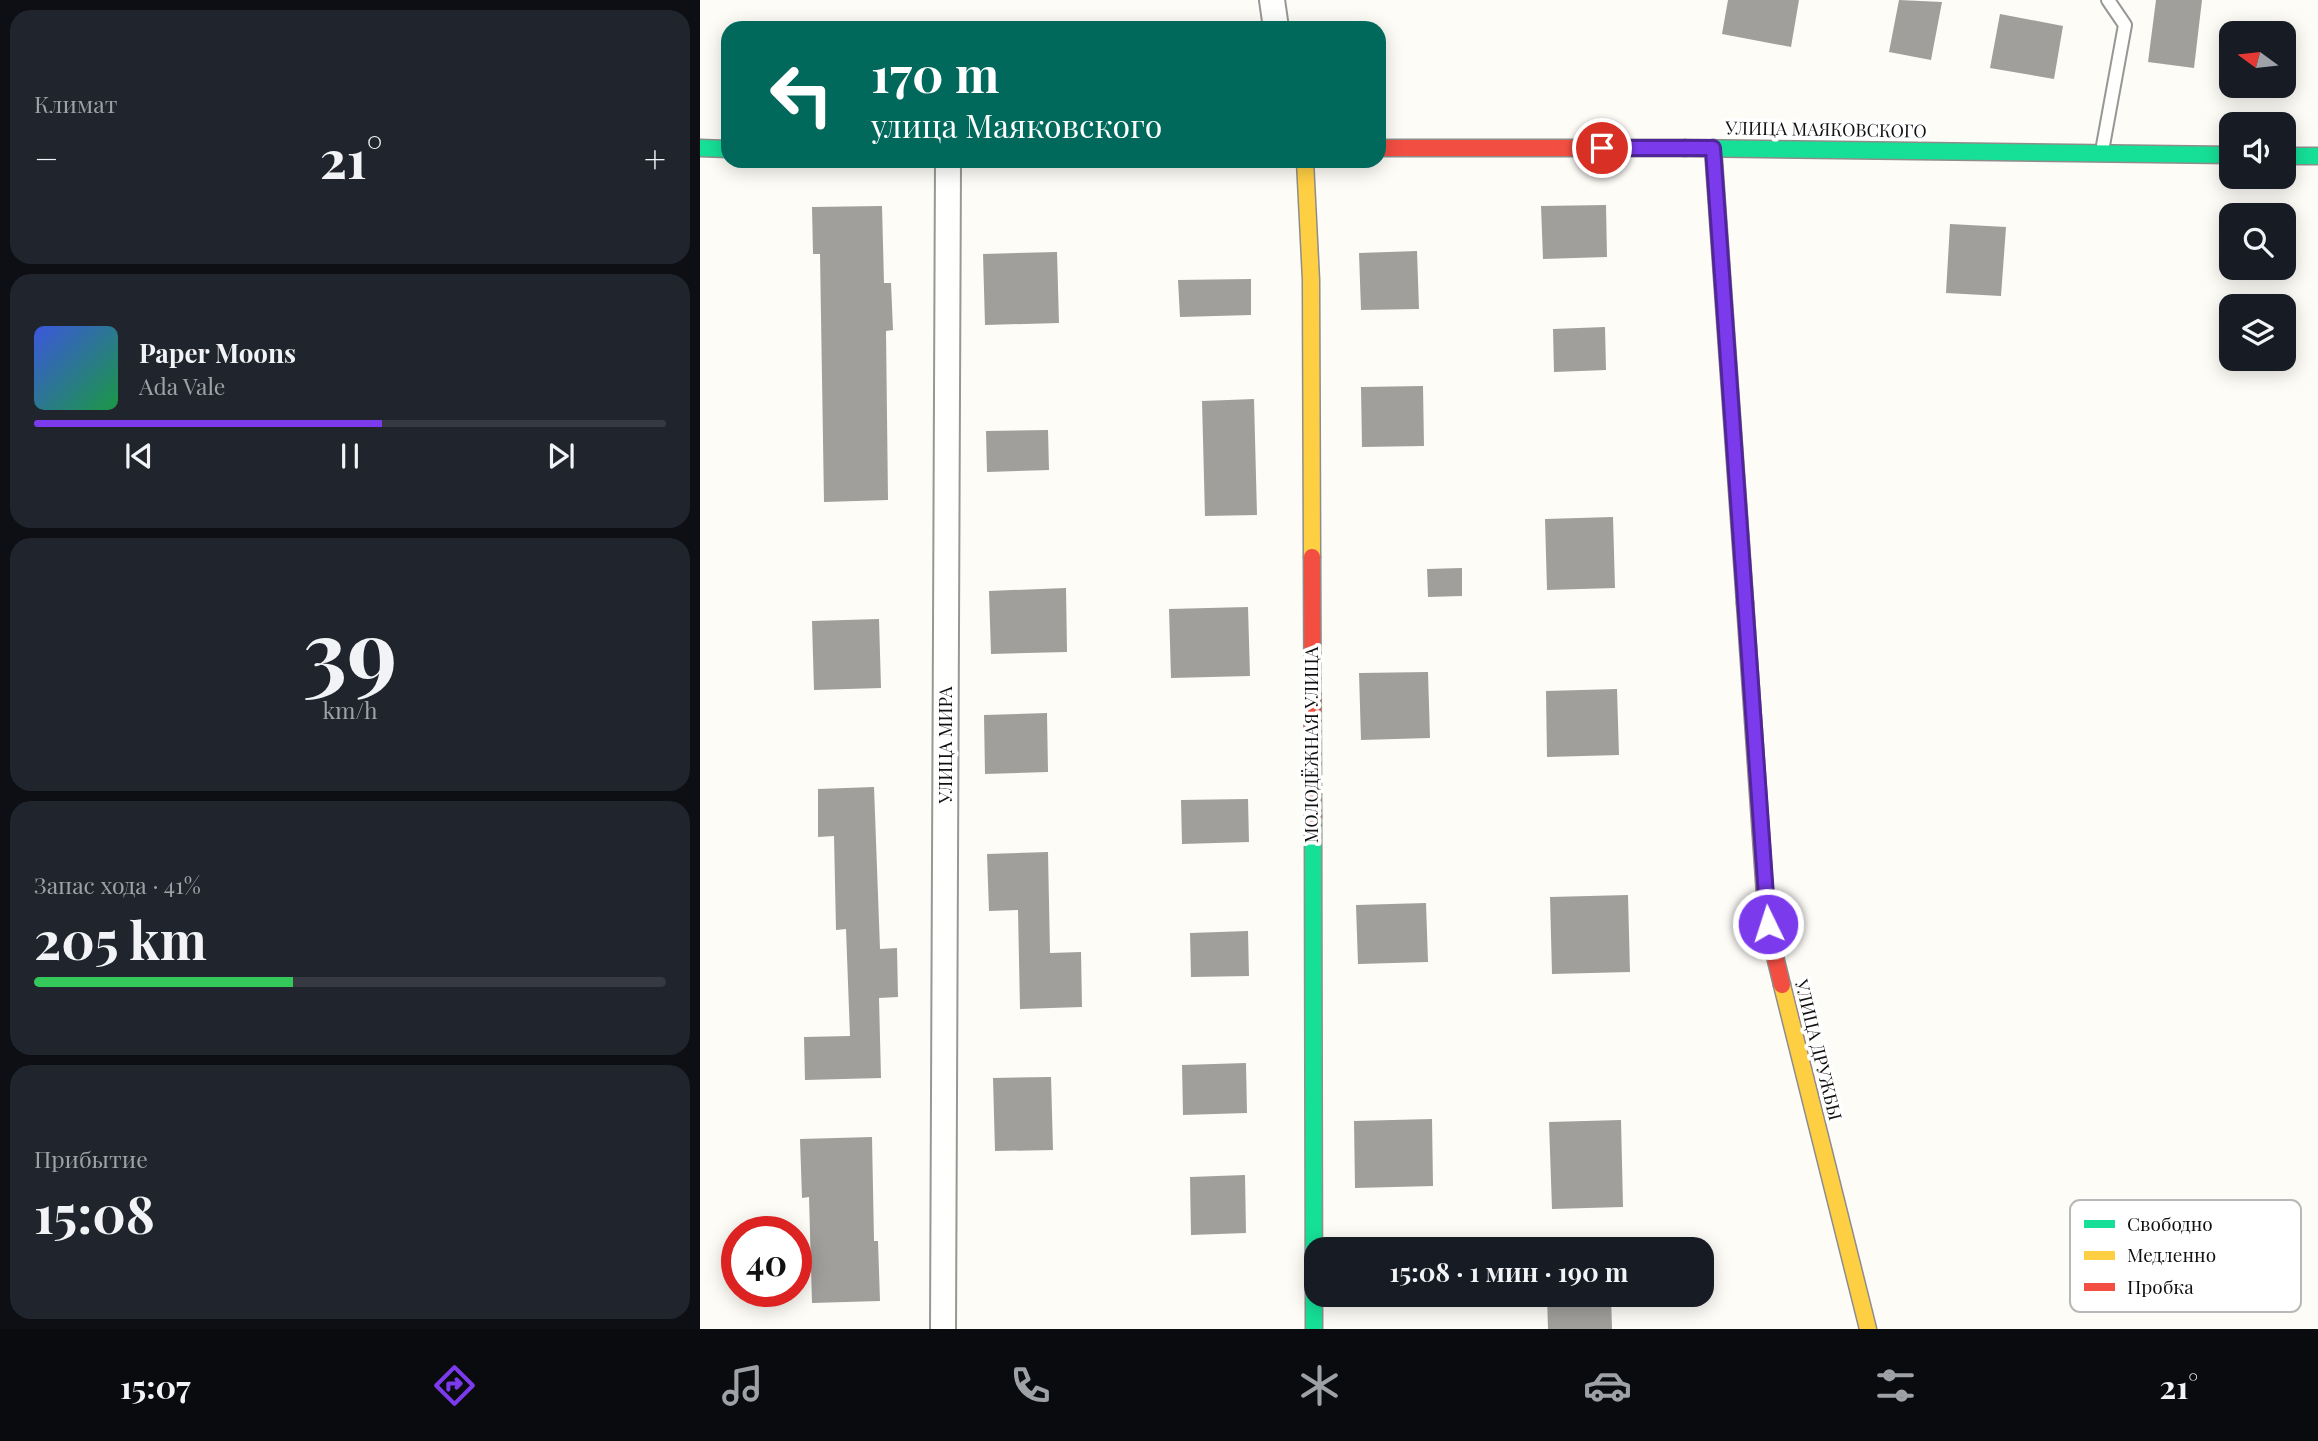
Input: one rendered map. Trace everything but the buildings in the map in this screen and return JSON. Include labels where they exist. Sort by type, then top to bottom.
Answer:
[{"type":"street","points":[[1272,0],[1275,21]]},
{"type":"street","name":"УЛИЦА МАЯКОВСКОГО","points":[[1386,148],[1713,148],[2219,155]]},
{"type":"street","name":"УЛИЦА ДРУЖБЫ","points":[[1713,148],[1768,924],[1868,1329]]},
{"type":"street","points":[[700,149],[721,149]]},
{"type":"street","points":[[2296,156],[2318,156]]},
{"type":"street","name":"УЛИЦА МИРА","points":[[943,1329],[948,168]]},
{"type":"street","name":"МОЛОДЁЖНАЯ УЛИЦА","points":[[1305,168],[1311,280],[1314,1329]]},
{"type":"lane","points":[[2102,155],[2125,25],[2108,0]]},
{"type":"traffic: fast","points":[[700,148],[721,149]]},
{"type":"traffic: fast","points":[[1685,148],[2219,155]]},
{"type":"traffic: fast","points":[[2296,156],[2318,156]]},
{"type":"traffic: fast","points":[[1313,816],[1314,1329]]},
{"type":"traffic: slow","points":[[1713,148],[1745,603]]},
{"type":"traffic: slow","points":[[1305,168],[1311,280],[1312,557]]},
{"type":"traffic: slow","points":[[1782,985],[1868,1329]]},
{"type":"traffic: jam","points":[[1386,148],[1685,148]]},
{"type":"traffic: jam","points":[[1312,557],[1313,816]]},
{"type":"traffic: jam","points":[[1745,603],[1767,924],[1782,985]]},
{"type":"route","points":[[1602,148],[1713,148],[1768,924]]}]
